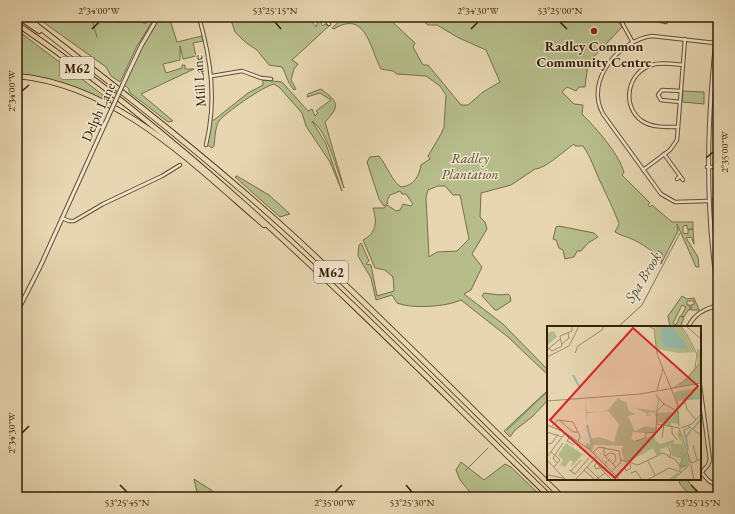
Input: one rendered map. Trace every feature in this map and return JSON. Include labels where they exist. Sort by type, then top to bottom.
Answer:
[{"type":"highway","name":"M62","points":[[19,17],[85,64],[153,116],[236,186],[315,256],[562,497]]},
{"type":"highway","points":[[26,17],[85,64]]},
{"type":"highway","name":"M62","points":[[17,24],[81,71],[181,150],[266,222],[550,497]]},
{"type":"highway","points":[[18,77],[52,82],[78,90],[104,102],[129,117],[190,163],[308,262]]},
{"type":"street","name":"Delph Lane","points":[[17,312],[31,287],[141,46],[158,17]]},
{"type":"street","name":"Mill Lane","points":[[199,17],[212,76],[212,111],[206,144]]},
{"type":"street","points":[[323,17],[328,23],[324,25]]},
{"type":"street","points":[[619,17],[632,41]]},
{"type":"street","points":[[620,21],[631,17]]},
{"type":"street","points":[[646,17],[666,22],[667,18]]},
{"type":"street","points":[[718,22],[709,104],[707,167],[708,202],[718,292]]},
{"type":"street","points":[[708,202],[675,202],[661,194],[603,114],[599,103],[600,80],[603,71],[632,41],[642,37],[652,36],[715,43]]},
{"type":"street","points":[[643,170],[664,154],[676,142],[685,39]]},
{"type":"street","points":[[678,127],[652,125],[641,120],[631,106],[629,90],[634,77],[647,66],[660,64],[683,65]]},
{"type":"street","points":[[212,76],[242,71],[261,78],[271,79]]},
{"type":"street","points":[[680,102],[661,100],[658,95],[662,90],[681,91]]},
{"type":"street","points":[[664,154],[679,178],[683,180]]},
{"type":"street","points":[[62,218],[69,221],[74,221],[102,204],[162,176],[180,165]]},
{"type":"street","points":[[707,167],[718,167]]},
{"type":"street","points":[[689,326],[699,313],[718,306]]},
{"type":"street","points":[[701,405],[710,460],[708,465],[701,472],[709,481],[718,486]]},
{"type":"green space","points":[[36,17],[116,17],[119,23],[117,17],[135,17],[145,24],[150,17],[155,17],[137,46],[120,82],[111,76],[106,67]]},
{"type":"green space","points":[[164,17],[169,17],[177,42],[202,36],[203,41],[193,43],[196,56],[183,59],[180,46],[180,60],[163,64],[166,73],[182,68],[182,65],[185,65],[185,69],[194,69],[141,94],[173,121],[168,122],[129,92],[129,89],[124,85],[143,44],[158,20],[161,22]]},
{"type":"green space","points":[[230,17],[308,17],[316,27],[318,21],[314,17],[319,17],[323,20],[321,24],[323,26],[325,24],[329,26],[292,60],[298,64],[294,69],[291,80],[296,89],[294,90],[282,67],[269,65],[257,50],[245,42],[235,32]]},
{"type":"green space","name":"Radley Plantation","points":[[344,17],[387,17],[415,43],[413,47],[423,65],[428,65],[461,105],[468,105],[483,92],[500,82],[486,50],[459,38],[437,25],[428,25],[418,17],[616,17],[622,27],[588,63],[585,87],[579,87],[576,91],[567,87],[562,92],[574,104],[583,105],[582,114],[613,150],[622,166],[624,173],[622,175],[650,203],[648,205],[650,207],[652,205],[672,222],[693,222],[694,244],[691,237],[686,238],[698,257],[699,267],[696,267],[677,224],[678,231],[661,264],[662,253],[658,251],[654,253],[638,242],[615,232],[619,224],[591,160],[583,146],[575,146],[574,144],[549,163],[535,169],[511,185],[481,193],[480,217],[485,222],[487,229],[472,254],[482,267],[471,290],[464,294],[503,324],[547,369],[547,374],[508,337],[461,300],[438,306],[419,307],[397,303],[392,295],[376,300],[371,278],[358,256],[359,245],[361,243],[369,261],[366,264],[371,265],[377,296],[394,291],[393,277],[385,270],[375,268],[363,240],[371,234],[375,226],[373,208],[384,208],[387,205],[396,211],[400,210],[403,204],[411,206],[413,204],[406,194],[402,194],[400,191],[390,195],[387,201],[388,203],[384,206],[379,199],[367,162],[370,157],[379,156],[398,185],[401,187],[406,186],[413,182],[419,173],[421,165],[430,159],[428,156],[444,127],[446,95],[440,86],[426,76],[397,74],[393,71],[381,69],[370,42],[360,28],[353,24],[345,24],[334,29],[332,28]],"holes":[[[438,186],[445,186],[453,195],[460,195],[469,239],[457,251],[437,252],[429,257],[426,197],[428,190]],[[687,225],[687,229],[693,229],[688,230],[688,234],[683,233],[683,226]]]},
{"type":"green space","points":[[17,30],[111,101],[109,104],[82,91],[17,75]]},
{"type":"green space","points":[[263,80],[282,82],[308,111],[312,109],[315,116],[318,113],[316,111],[331,100],[320,93],[307,97],[308,94],[321,89],[334,101],[334,112],[325,122],[344,188],[323,133],[312,121],[326,144],[342,191],[330,162],[306,126],[302,113],[280,88],[274,84],[254,94],[223,117],[217,126],[214,146],[212,148],[206,144],[211,120],[214,120],[248,93],[263,85]]},
{"type":"green space","points":[[683,91],[704,92],[704,104],[682,102]]},
{"type":"green space","points":[[237,176],[269,195],[290,214],[280,217],[235,177]]},
{"type":"green space","points":[[710,199],[713,199],[718,266],[716,266]]},
{"type":"green space","points":[[559,226],[594,233],[598,237],[588,243],[581,251],[577,251],[574,257],[565,259],[563,250],[559,248],[556,240],[553,239],[556,227]]},
{"type":"green space","points":[[484,293],[500,295],[508,294],[511,301],[495,310],[482,296]]},
{"type":"green space","points":[[682,296],[687,299],[694,298],[699,310],[691,310],[691,305],[694,304],[694,301],[687,301],[687,305],[690,305],[690,310],[688,310],[684,317],[681,316],[686,307],[682,305],[673,323],[676,325],[680,316],[684,318],[680,326],[670,326],[668,316]]},
{"type":"green space","points":[[547,391],[547,401],[532,417],[515,430],[510,437],[504,431]]},
{"type":"green space","points":[[461,462],[484,480],[505,464],[511,467],[542,497],[501,497],[495,492],[488,495],[474,497],[460,480],[456,470]]},
{"type":"green space","points":[[194,479],[222,497],[198,497]]},
{"type":"green space","points":[[679,480],[687,480],[702,497],[691,497],[680,484]]},
{"type":"waterway","points":[[91,17],[97,37]]},
{"type":"waterway","name":"Spa Brook","points":[[619,326],[642,305],[680,233]]},
{"type":"waterway","name":"Spa Brook","points":[[507,430],[547,392]]},
{"type":"waterway","name":"Spa Brook","points":[[465,471],[488,448]]},
{"type":"place","name":"Radley Common Community Centre","points":[[594,31]]}]
